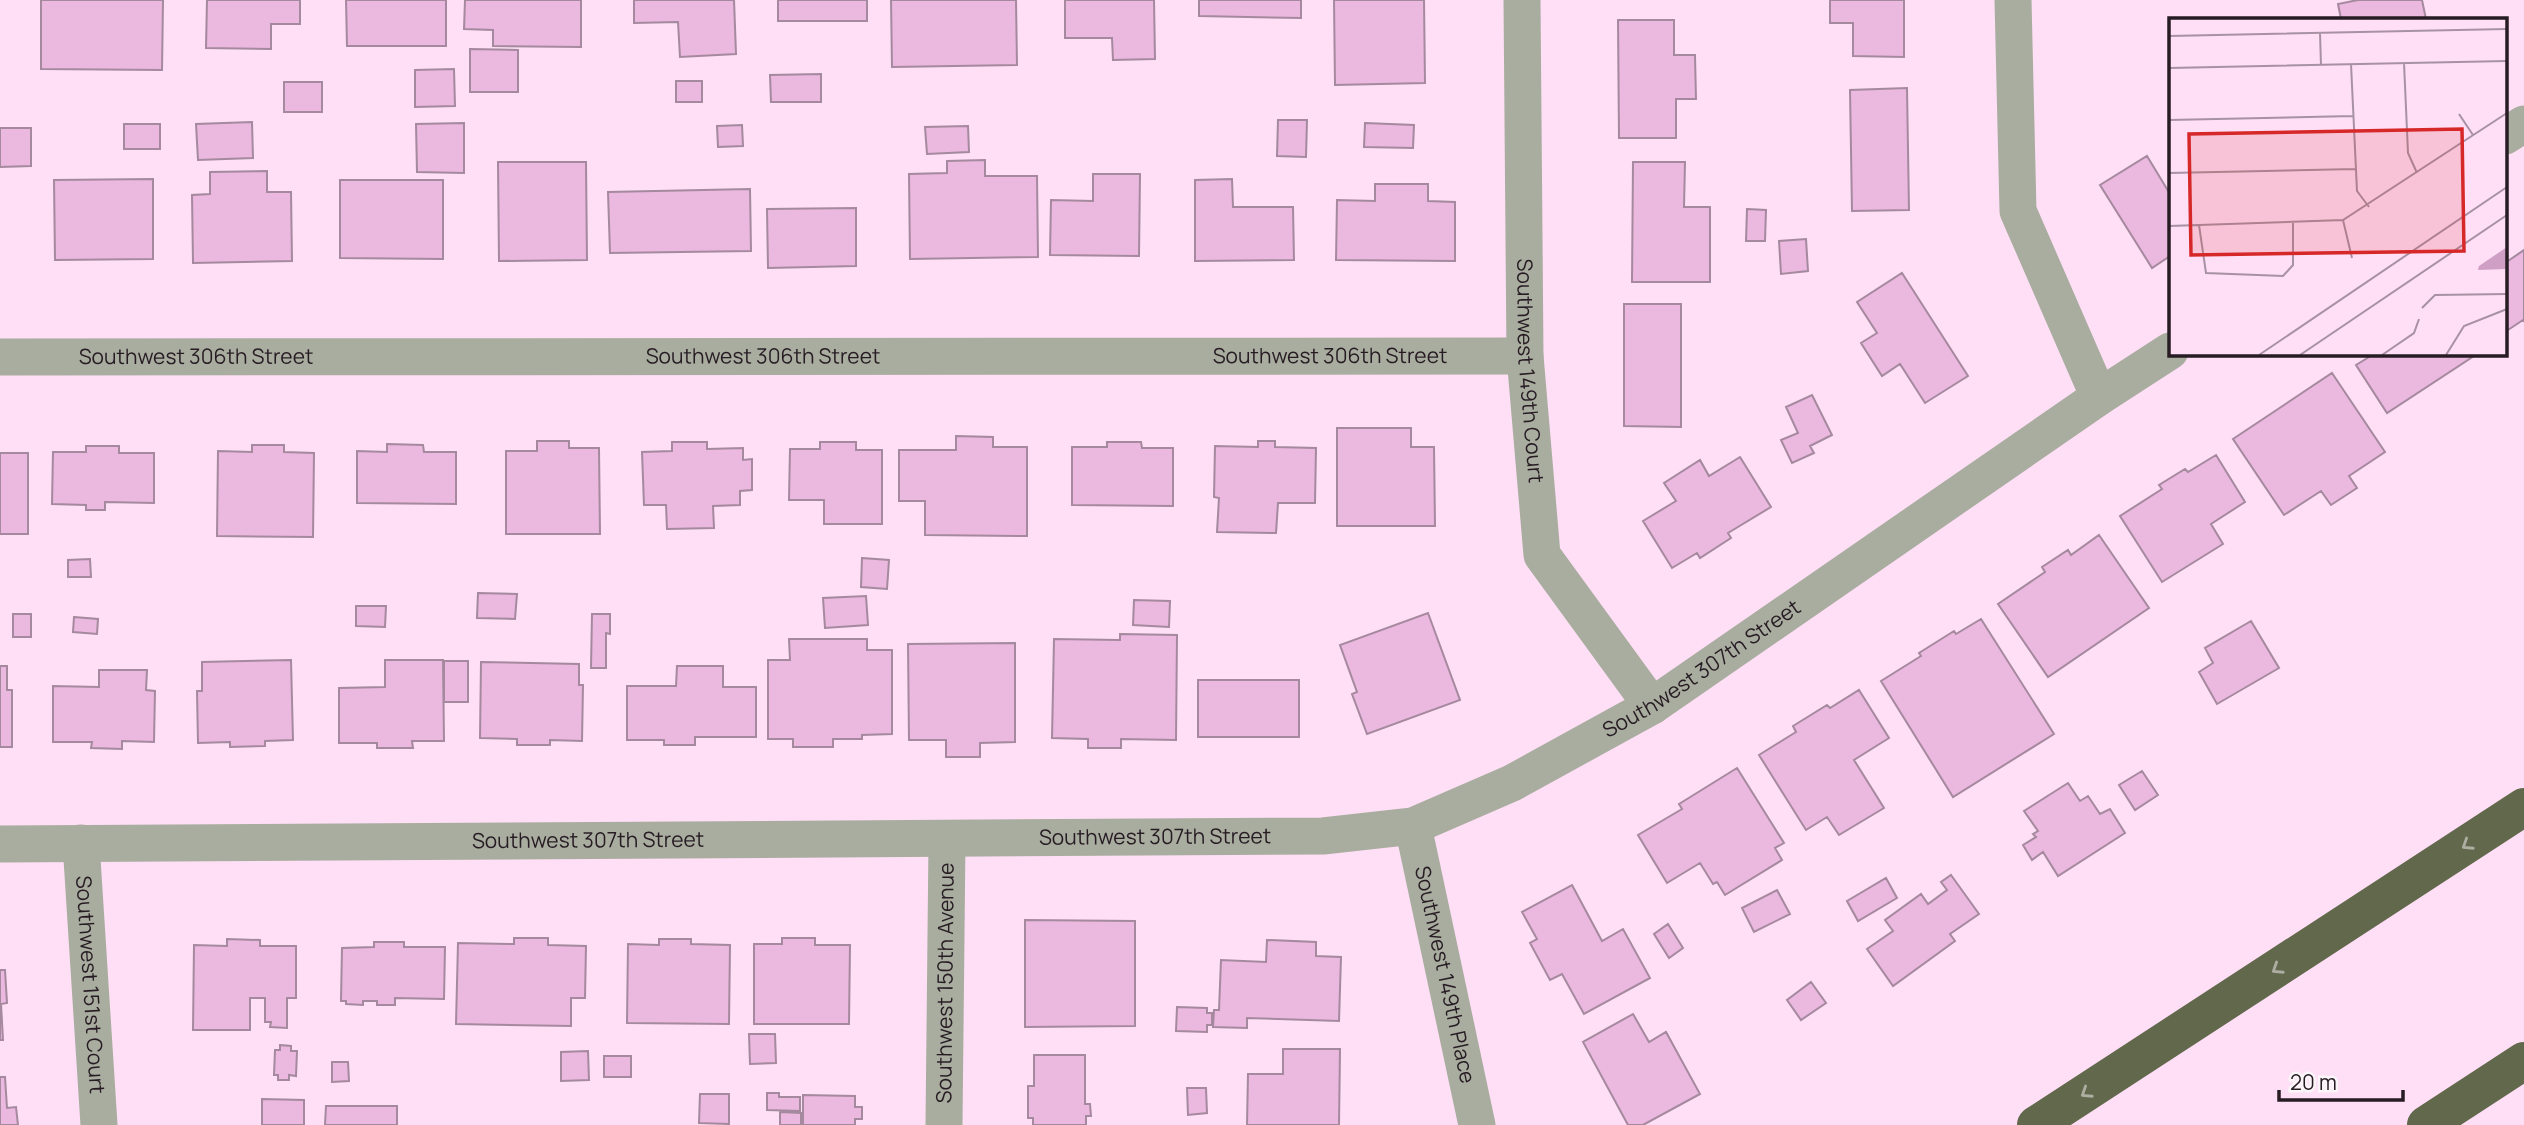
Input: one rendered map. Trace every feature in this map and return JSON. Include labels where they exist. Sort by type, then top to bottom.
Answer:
[{"type":"highway","points":[[2036,1125],[2524,807]]},
{"type":"highway","points":[[2426,1125],[2524,1062]]},
{"type":"street","name":"Southwest 149th Court","points":[[1522,0],[1525,356],[1542,555],[1652,706]]},
{"type":"street","points":[[2013,0],[2018,211],[2099,397]]},
{"type":"street","points":[[2506,135],[2524,124]]},
{"type":"street","name":"Southwest 307th Street","points":[[0,844],[1323,836],[1413,826],[1513,783],[1652,706],[2099,397],[2169,352]]},
{"type":"street","name":"Southwest 306th Street","points":[[0,357],[1525,356]]},
{"type":"street","name":"Southwest 149th Place","points":[[1413,826],[1477,1125]]},
{"type":"street","name":"Southwest 150th Avenue","points":[[944,1125],[947,840]]},
{"type":"street","name":"Southwest 151st Court","points":[[81,843],[99,1125]]},
{"type":"building","points":[[41,0],[163,0],[162,70],[41,69]]},
{"type":"building","points":[[207,0],[300,0],[300,24],[271,24],[271,49],[206,48]]},
{"type":"building","points":[[346,0],[446,0],[446,46],[347,46]]},
{"type":"building","points":[[465,0],[581,0],[581,47],[493,46],[493,30],[464,29]]},
{"type":"building","points":[[634,0],[734,0],[736,54],[680,57],[678,22],[634,23]]},
{"type":"building","points":[[778,0],[867,0],[867,21],[778,21]]},
{"type":"building","points":[[891,0],[1016,0],[1017,65],[892,67]]},
{"type":"building","points":[[1065,0],[1154,0],[1155,59],[1113,60],[1112,38],[1065,38]]},
{"type":"building","points":[[1199,0],[1301,0],[1301,18],[1199,16]]},
{"type":"building","points":[[1334,0],[1424,0],[1425,83],[1335,85]]},
{"type":"building","points":[[1830,0],[1904,0],[1904,57],[1853,56],[1853,23],[1830,23]]},
{"type":"building","points":[[2358,0],[2422,0],[2426,18],[2341,18],[2338,4]]},
{"type":"building","points":[[1618,20],[1674,20],[1674,55],[1695,55],[1696,99],[1676,99],[1676,138],[1619,138]]},
{"type":"building","points":[[470,49],[518,50],[518,92],[470,92]]},
{"type":"building","points":[[454,69],[455,106],[415,107],[415,70]]},
{"type":"building","points":[[821,74],[821,102],[771,102],[770,75]]},
{"type":"building","points":[[676,81],[702,81],[702,102],[676,102]]},
{"type":"building","points":[[284,82],[322,82],[322,112],[284,112]]},
{"type":"building","points":[[1907,88],[1909,210],[1852,211],[1850,90]]},
{"type":"building","points":[[1278,120],[1307,120],[1306,157],[1277,156]]},
{"type":"building","points":[[252,122],[253,158],[198,160],[196,124]]},
{"type":"building","points":[[464,123],[464,173],[417,172],[416,124]]},
{"type":"building","points":[[1365,123],[1414,125],[1413,148],[1364,147]]},
{"type":"building","points":[[124,124],[160,124],[160,149],[124,149]]},
{"type":"building","points":[[742,125],[743,146],[718,147],[717,126]]},
{"type":"building","points":[[968,126],[969,152],[927,154],[925,127]]},
{"type":"building","points":[[0,128],[31,128],[31,166],[0,167]]},
{"type":"building","points":[[2147,156],[2169,192],[2169,257],[2152,268],[2100,185]]},
{"type":"building","points":[[985,160],[985,176],[1037,176],[1038,257],[910,259],[909,174],[947,173],[947,161]]},
{"type":"building","points":[[498,162],[586,162],[587,260],[499,261]]},
{"type":"building","points":[[1633,162],[1685,162],[1684,207],[1710,207],[1710,282],[1632,282]]},
{"type":"building","points":[[267,171],[267,192],[291,192],[292,261],[193,263],[192,195],[210,194],[210,172]]},
{"type":"building","points":[[1093,174],[1140,174],[1139,256],[1050,255],[1051,200],[1093,201]]},
{"type":"building","points":[[153,179],[153,259],[55,260],[54,180]]},
{"type":"building","points":[[1232,179],[1233,207],[1293,207],[1294,260],[1195,261],[1195,180]]},
{"type":"building","points":[[340,180],[443,180],[443,259],[340,258]]},
{"type":"building","points":[[1375,184],[1428,184],[1428,201],[1455,202],[1455,261],[1336,260],[1337,200],[1375,201]]},
{"type":"building","points":[[750,189],[751,251],[610,253],[608,192]]},
{"type":"building","points":[[856,208],[856,266],[768,268],[767,209]]},
{"type":"building","points":[[1747,209],[1766,210],[1765,241],[1746,241]]},
{"type":"building","points":[[1806,239],[1808,271],[1781,274],[1779,241]]},
{"type":"building","points":[[2524,250],[2524,321],[2506,331],[2506,262]]},
{"type":"building","points":[[1902,273],[1968,376],[1925,403],[1900,364],[1882,376],[1861,343],[1877,333],[1857,302]]},
{"type":"building","points":[[1624,304],[1681,304],[1681,427],[1624,426]]},
{"type":"building","points":[[2372,355],[2475,355],[2387,413],[2356,365]]},
{"type":"building","points":[[2332,373],[2385,452],[2349,476],[2357,488],[2331,505],[2321,491],[2284,515],[2233,439]]},
{"type":"building","points":[[1812,395],[1832,435],[1810,446],[1814,453],[1792,463],[1781,440],[1798,433],[1786,407]]},
{"type":"building","points":[[1337,428],[1411,428],[1411,447],[1434,447],[1435,526],[1337,526]]},
{"type":"building","points":[[956,436],[993,437],[993,447],[1027,447],[1027,536],[925,535],[925,501],[899,501],[899,450],[956,450]]},
{"type":"building","points":[[537,441],[569,441],[569,448],[599,448],[600,534],[506,534],[506,451],[537,451]]},
{"type":"building","points":[[1258,441],[1275,441],[1275,447],[1316,448],[1315,503],[1278,503],[1276,533],[1217,532],[1219,498],[1214,497],[1215,446],[1258,447]]},
{"type":"building","points":[[672,442],[707,442],[707,449],[743,448],[743,460],[752,459],[752,490],[740,491],[740,505],[713,506],[714,528],[667,529],[666,505],[644,505],[642,452],[672,451]]},
{"type":"building","points":[[820,442],[856,442],[856,450],[882,450],[882,524],[824,524],[824,500],[789,500],[790,449],[820,449]]},
{"type":"building","points":[[1107,442],[1141,442],[1142,448],[1173,448],[1173,506],[1072,505],[1072,447],[1107,447]]},
{"type":"building","points":[[387,444],[423,445],[424,452],[456,452],[456,504],[357,503],[357,451],[387,452]]},
{"type":"building","points":[[252,445],[284,445],[284,452],[314,453],[313,537],[217,536],[218,451],[252,452]]},
{"type":"building","points":[[86,446],[119,446],[119,453],[154,453],[154,503],[105,502],[105,510],[86,510],[86,505],[52,504],[53,452],[86,452]]},
{"type":"building","points":[[0,453],[28,453],[28,534],[0,534]]},
{"type":"building","points":[[2216,455],[2245,502],[2211,524],[2223,544],[2162,582],[2120,516],[2162,489],[2159,485]]},
{"type":"building","points":[[1740,457],[1771,507],[1728,533],[1731,538],[1700,558],[1697,553],[1672,568],[1643,521],[1676,501],[1664,483],[1700,460],[1709,476]]},
{"type":"building","points":[[2099,535],[2149,608],[2048,677],[1998,604],[2045,572],[2042,567],[2068,550],[2071,555]]},
{"type":"building","points":[[862,558],[889,560],[887,589],[861,587]]},
{"type":"building","points":[[90,559],[91,577],[68,577],[68,560]]},
{"type":"building","points":[[478,593],[517,594],[515,619],[477,618]]},
{"type":"building","points":[[866,596],[868,625],[825,628],[823,598]]},
{"type":"building","points":[[1134,600],[1170,601],[1169,627],[1133,625]]},
{"type":"building","points":[[356,606],[386,606],[385,627],[356,626]]},
{"type":"building","points":[[1428,613],[1460,700],[1367,734],[1352,694],[1357,692],[1340,645]]},
{"type":"building","points":[[13,614],[31,614],[31,637],[13,637]]},
{"type":"building","points":[[592,614],[610,614],[610,634],[606,633],[606,668],[591,668]]},
{"type":"building","points":[[74,617],[98,619],[97,634],[73,632]]},
{"type":"building","points":[[1981,619],[2054,734],[1953,797],[1881,681],[1954,631],[1956,634]]},
{"type":"building","points":[[2251,621],[2279,668],[2217,704],[2199,672],[2213,663],[2205,648]]},
{"type":"building","points":[[1120,634],[1177,635],[1176,740],[1121,739],[1121,748],[1088,748],[1088,739],[1052,738],[1054,639],[1120,640]]},
{"type":"building","points":[[789,639],[867,639],[867,650],[892,650],[892,734],[862,735],[862,739],[833,739],[833,747],[793,747],[793,739],[768,739],[768,660],[790,660]]},
{"type":"building","points":[[1015,643],[1015,742],[980,743],[980,757],[946,757],[946,740],[909,740],[908,644]]},
{"type":"building","points":[[291,660],[293,740],[265,741],[265,746],[230,747],[230,742],[198,743],[197,691],[202,691],[202,662]]},
{"type":"building","points":[[385,660],[443,660],[444,741],[412,741],[413,748],[377,748],[377,743],[339,743],[339,688],[385,687]]},
{"type":"building","points":[[444,661],[468,661],[468,702],[444,702]]},
{"type":"building","points":[[481,662],[579,664],[579,685],[583,685],[582,741],[550,740],[550,745],[517,745],[517,739],[480,738]]},
{"type":"building","points":[[0,666],[7,666],[7,690],[12,690],[12,747],[0,747]]},
{"type":"building","points":[[677,666],[723,666],[723,687],[756,687],[756,737],[695,737],[695,745],[664,745],[664,740],[627,740],[627,686],[676,686]]},
{"type":"building","points":[[99,670],[147,670],[146,690],[155,691],[154,742],[122,741],[122,749],[91,748],[92,742],[53,742],[53,686],[99,687]]},
{"type":"building","points":[[1198,680],[1299,680],[1299,737],[1198,737]]},
{"type":"building","points":[[1859,690],[1889,738],[1854,760],[1884,808],[1839,835],[1827,817],[1806,830],[1759,755],[1796,732],[1793,726],[1827,705],[1830,708]]},
{"type":"building","points":[[1737,768],[1784,843],[1775,848],[1782,860],[1725,895],[1717,882],[1713,884],[1700,863],[1667,883],[1638,835],[1682,809],[1679,804]]},
{"type":"building","points":[[2142,771],[2158,795],[2135,810],[2119,785]]},
{"type":"building","points":[[2068,783],[2080,801],[2088,796],[2100,814],[2110,809],[2125,833],[2058,876],[2043,852],[2032,860],[2023,845],[2036,837],[2033,834],[2038,831],[2024,811]]},
{"type":"building","points":[[1951,875],[1979,914],[1950,934],[1955,941],[1893,986],[1867,949],[1893,931],[1885,920],[1921,894],[1928,904],[1947,890],[1941,882]]},
{"type":"building","points":[[1886,878],[1897,898],[1858,921],[1847,901]]},
{"type":"building","points":[[1572,885],[1602,941],[1623,929],[1650,978],[1584,1014],[1562,974],[1550,980],[1530,943],[1537,939],[1522,912]]},
{"type":"building","points":[[1777,890],[1790,914],[1754,932],[1742,908]]},
{"type":"building","points":[[1025,920],[1135,921],[1135,1026],[1025,1027]]},
{"type":"building","points":[[1668,924],[1683,948],[1669,958],[1654,934]]},
{"type":"building","points":[[514,938],[548,938],[548,945],[586,946],[585,998],[571,998],[571,1026],[456,1024],[458,943],[514,944]]},
{"type":"building","points":[[782,938],[815,938],[815,945],[850,945],[849,1024],[754,1024],[754,944],[782,944]]},
{"type":"building","points":[[227,939],[260,940],[260,946],[296,946],[296,998],[287,998],[287,1028],[270,1027],[271,1022],[265,1022],[265,998],[250,998],[250,1030],[193,1030],[194,945],[227,946]]},
{"type":"building","points":[[659,939],[691,939],[691,944],[730,945],[729,1024],[627,1023],[628,944],[659,945]]},
{"type":"building","points":[[1267,940],[1316,942],[1316,956],[1341,957],[1339,1021],[1247,1018],[1247,1028],[1213,1027],[1214,1010],[1219,1010],[1221,960],[1266,962]]},
{"type":"building","points":[[374,942],[404,942],[404,947],[445,947],[444,999],[395,998],[395,1005],[377,1005],[377,1001],[363,1001],[363,1005],[341,1001],[342,948],[374,947]]},
{"type":"building","points":[[0,970],[5,970],[7,1003],[1,1004],[3,1040],[0,1040]]},
{"type":"building","points":[[1811,982],[1826,1003],[1801,1020],[1787,1000]]},
{"type":"building","points":[[1177,1007],[1207,1008],[1207,1013],[1212,1013],[1212,1025],[1207,1025],[1207,1032],[1176,1031]]},
{"type":"building","points":[[1633,1014],[1649,1042],[1666,1032],[1700,1094],[1643,1125],[1628,1125],[1583,1042]]},
{"type":"building","points":[[749,1034],[775,1034],[776,1063],[750,1064]]},
{"type":"building","points":[[280,1045],[291,1046],[291,1051],[297,1051],[296,1076],[289,1075],[289,1080],[278,1080],[278,1075],[274,1075],[275,1050],[280,1050]]},
{"type":"building","points":[[1283,1049],[1340,1049],[1339,1125],[1247,1125],[1248,1074],[1283,1074]]},
{"type":"building","points":[[588,1051],[589,1080],[561,1081],[561,1052]]},
{"type":"building","points":[[1034,1055],[1085,1055],[1085,1104],[1090,1104],[1091,1116],[1086,1116],[1086,1125],[1033,1125],[1033,1118],[1028,1118],[1028,1086],[1034,1086]]},
{"type":"building","points":[[604,1056],[631,1056],[631,1077],[604,1077]]},
{"type":"building","points":[[332,1062],[348,1062],[349,1081],[332,1082]]},
{"type":"building","points":[[0,1077],[5,1077],[7,1108],[16,1107],[18,1125],[0,1125]]},
{"type":"building","points":[[1187,1088],[1206,1088],[1207,1113],[1188,1115]]},
{"type":"building","points":[[767,1093],[779,1093],[779,1097],[800,1097],[800,1111],[767,1110]]},
{"type":"building","points":[[700,1094],[729,1094],[729,1124],[699,1123]]},
{"type":"building","points":[[803,1095],[855,1096],[855,1107],[862,1107],[862,1119],[855,1119],[855,1125],[803,1125]]},
{"type":"building","points":[[262,1099],[304,1100],[304,1125],[262,1125]]},
{"type":"building","points":[[326,1106],[397,1106],[397,1125],[325,1125]]},
{"type":"building","points":[[780,1112],[801,1113],[801,1125],[780,1125]]}]
